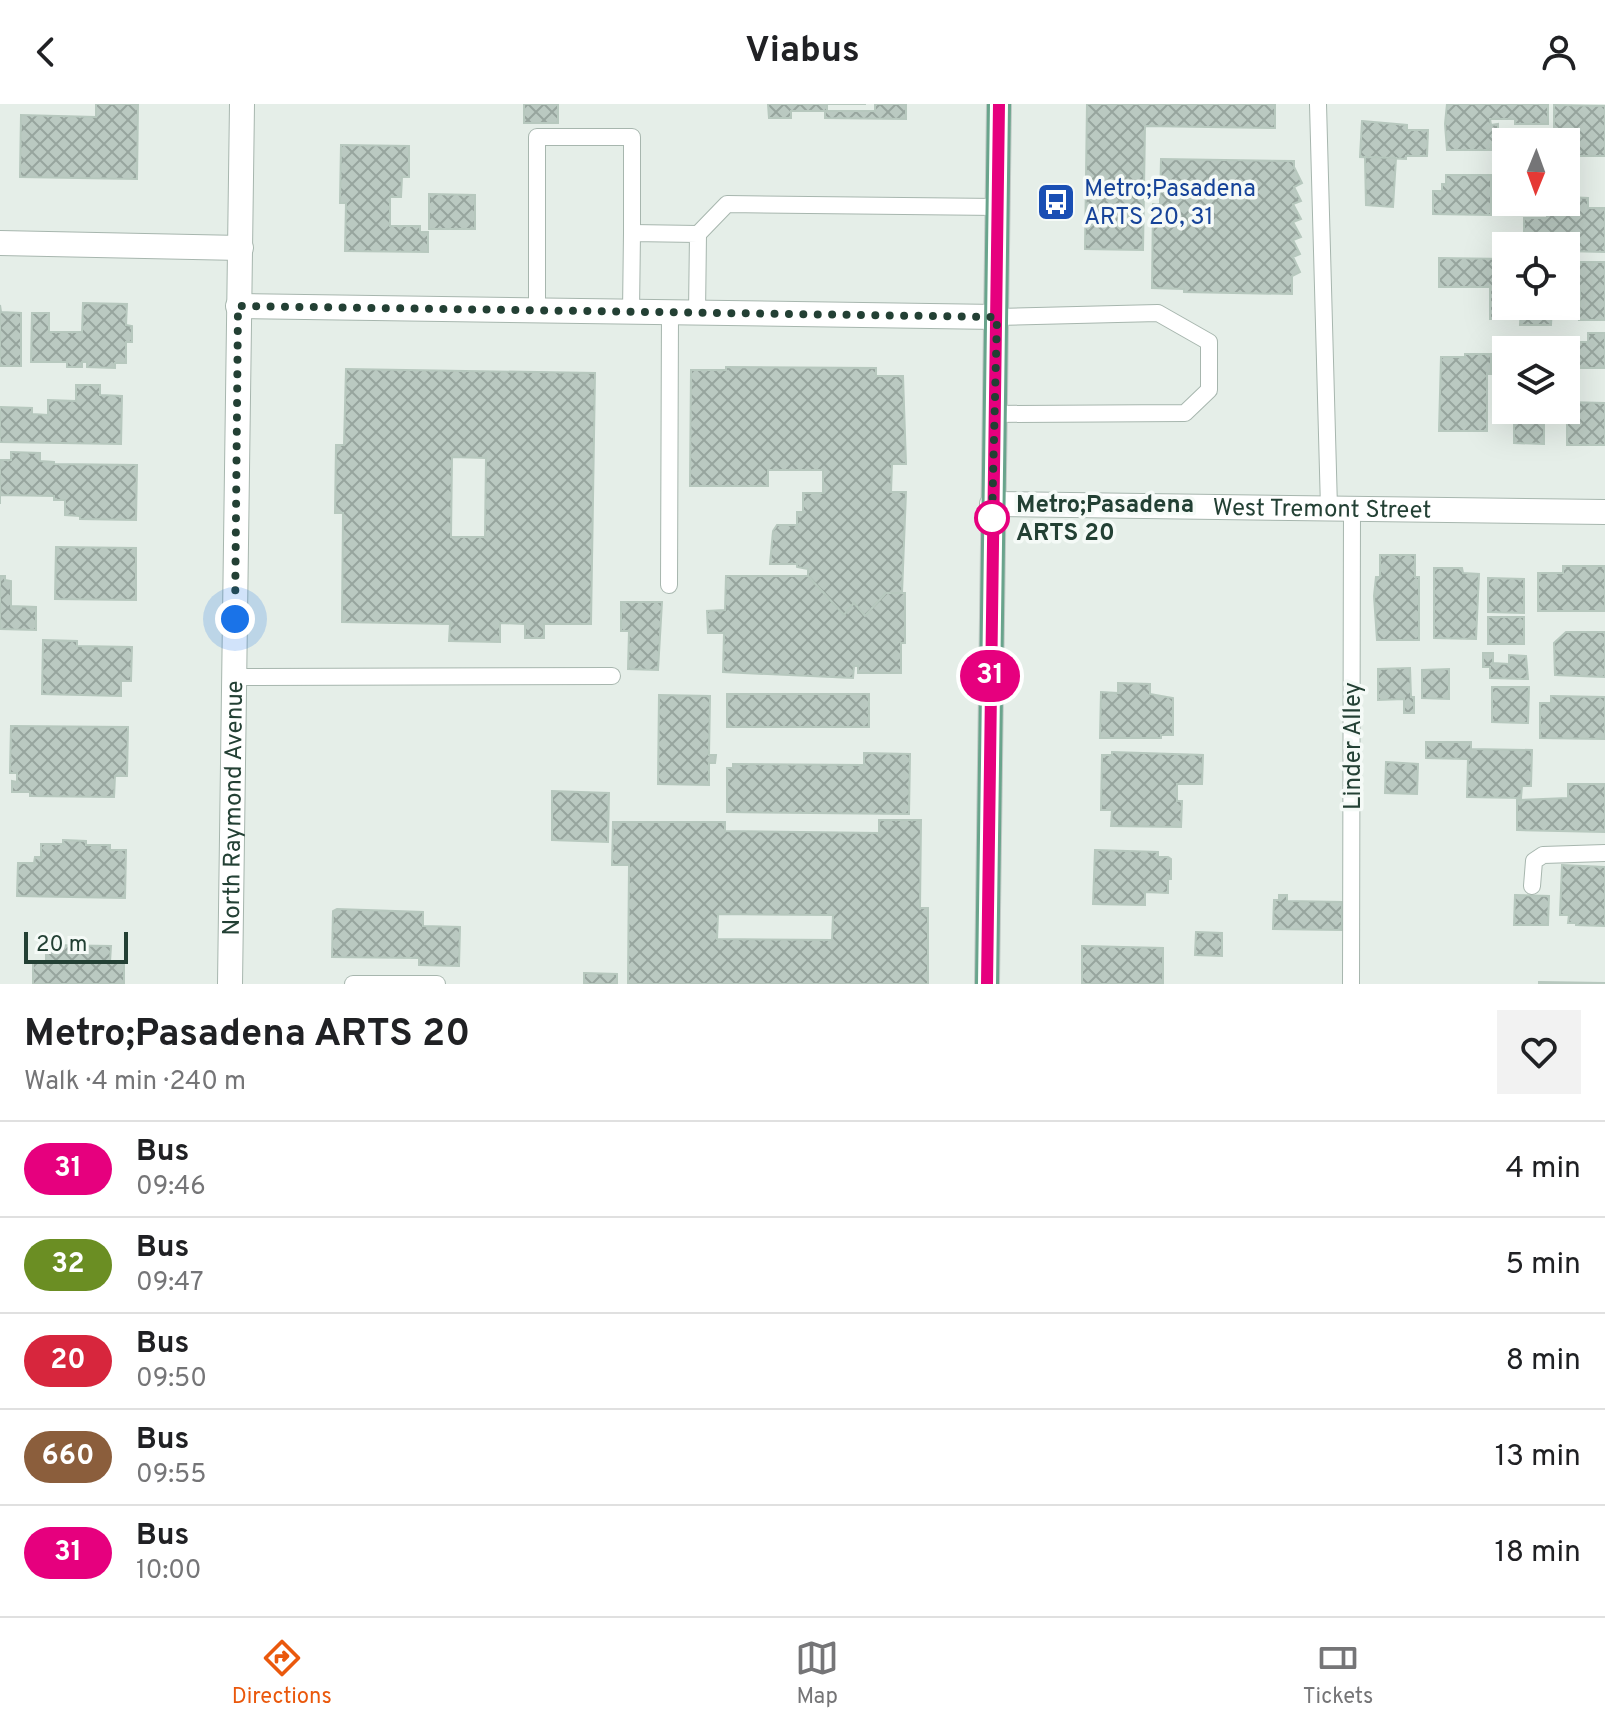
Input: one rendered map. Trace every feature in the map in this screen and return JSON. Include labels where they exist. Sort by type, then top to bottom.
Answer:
[{"type":"main road","points":[[987,984],[999,104]]},
{"type":"street","name":"North Raymond Avenue","points":[[230,984],[242,104]]},
{"type":"street","points":[[0,243],[241,248]]},
{"type":"street","points":[[238,306],[997,317]]},
{"type":"street","name":"West Tremont Street","points":[[992,504],[1605,512]]},
{"type":"lane","name":"Linder Alley","points":[[1318,104],[1340,509],[1351,984]]},
{"type":"lane","points":[[537,311],[537,137],[632,137],[631,312]]},
{"type":"lane","points":[[697,313],[698,234],[727,204],[998,207]]},
{"type":"lane","points":[[632,233],[698,234]]},
{"type":"lane","points":[[669,585],[670,312]]},
{"type":"lane","points":[[994,414],[1185,413],[1209,390],[1209,342],[1158,313],[997,317]]},
{"type":"lane","points":[[234,677],[612,676]]},
{"type":"lane","points":[[1532,886],[1534,861],[1543,855],[1605,853]]},
{"type":"lane","points":[[353,984],[437,984]]},
{"type":"building","points":[[96,104],[138,104],[137,179],[20,177],[21,115],[96,117]]},
{"type":"building","points":[[524,104],[558,104],[558,123],[524,123]]},
{"type":"building","points":[[768,104],[827,104],[827,111],[875,111],[875,104],[906,104],[906,119],[825,118],[825,111],[791,111],[791,118],[769,118]]},
{"type":"building","points":[[1087,104],[1275,104],[1275,128],[1145,126],[1143,250],[1085,249]]},
{"type":"building","points":[[1447,104],[1548,104],[1548,124],[1515,124],[1515,119],[1490,119],[1491,125],[1498,124],[1498,128],[1492,128],[1491,150],[1447,150]]},
{"type":"building","points":[[1554,105],[1605,106],[1605,156],[1580,156],[1580,128],[1554,128]]},
{"type":"building","points":[[1362,121],[1407,125],[1407,130],[1428,130],[1427,156],[1406,156],[1406,159],[1360,157]]},
{"type":"building","points":[[341,145],[409,146],[409,177],[402,177],[401,197],[390,197],[390,226],[420,226],[420,232],[428,232],[428,252],[345,251],[346,203],[340,203]]},
{"type":"building","points":[[1365,157],[1396,158],[1393,207],[1366,205]]},
{"type":"building","points":[[1161,159],[1294,161],[1302,183],[1294,187],[1301,201],[1293,204],[1301,219],[1293,222],[1301,237],[1293,240],[1300,254],[1293,257],[1300,272],[1292,276],[1292,294],[1184,292],[1184,289],[1152,288],[1153,204],[1160,204]]},
{"type":"building","points":[[1446,175],[1491,175],[1491,215],[1433,214],[1433,191],[1442,191]]},
{"type":"building","points":[[429,194],[475,195],[475,229],[429,229]]},
{"type":"building","points":[[1580,198],[1588,198],[1588,208],[1605,208],[1605,252],[1580,251],[1580,232],[1524,232],[1524,218],[1580,216]]},
{"type":"building","points":[[1439,258],[1492,259],[1492,319],[1490,287],[1439,287]]},
{"type":"building","points":[[1580,262],[1605,262],[1605,320],[1580,320]]},
{"type":"building","points":[[83,303],[127,304],[126,325],[132,326],[132,342],[126,342],[126,363],[115,363],[115,368],[87,367],[87,362],[82,362],[82,367],[67,367],[67,362],[31,362],[32,313],[49,313],[49,332],[82,332]]},
{"type":"building","points":[[0,305],[1,312],[21,313],[21,366],[0,366]]},
{"type":"building","points":[[1520,320],[1551,320],[1551,325],[1520,325]]},
{"type":"building","points":[[1588,333],[1605,333],[1605,368],[1580,368],[1580,342],[1588,342]]},
{"type":"building","points":[[1465,354],[1491,354],[1491,374],[1487,374],[1487,431],[1439,431],[1441,357],[1465,357]]},
{"type":"building","points":[[726,367],[876,368],[876,376],[903,376],[906,464],[892,464],[891,492],[906,492],[902,593],[886,593],[865,616],[854,603],[844,615],[808,576],[808,569],[797,567],[797,564],[770,564],[773,531],[777,525],[797,525],[797,512],[803,512],[803,493],[823,493],[823,470],[768,470],[768,486],[690,486],[691,370],[726,370]]},
{"type":"building","points":[[346,369],[595,373],[591,624],[544,624],[544,638],[525,638],[525,624],[500,623],[500,642],[449,641],[450,624],[342,622],[343,513],[335,513],[336,445],[344,445]],"holes":[[[452,457],[486,458],[485,537],[451,537]]]},
{"type":"building","points":[[76,385],[100,385],[100,395],[122,396],[121,444],[0,442],[0,407],[32,408],[32,414],[48,415],[48,400],[76,401]]},
{"type":"building","points":[[1580,402],[1605,403],[1605,445],[1567,445],[1567,424],[1580,424]]},
{"type":"building","points":[[1514,424],[1544,424],[1544,444],[1514,443]]},
{"type":"building","points":[[11,452],[40,453],[40,461],[54,464],[137,465],[136,520],[80,519],[80,516],[65,515],[65,500],[54,500],[54,496],[0,495],[0,460],[11,460]]},
{"type":"building","points":[[56,547],[136,548],[136,600],[55,599]]},
{"type":"building","points":[[1380,555],[1415,555],[1415,577],[1419,577],[1419,640],[1377,640],[1374,596],[1376,577],[1380,577]]},
{"type":"building","points":[[1563,566],[1605,566],[1605,611],[1538,611],[1538,573],[1563,573]]},
{"type":"building","points":[[1434,568],[1462,568],[1463,573],[1479,574],[1476,639],[1434,638]]},
{"type":"building","points":[[0,576],[11,581],[11,606],[36,607],[36,630],[0,629]]},
{"type":"building","points":[[726,576],[808,576],[844,615],[854,603],[865,616],[886,593],[905,593],[905,643],[901,643],[901,673],[858,673],[858,666],[854,666],[853,678],[723,672],[724,633],[708,633],[707,611],[725,610]]},
{"type":"building","points":[[1488,578],[1524,579],[1524,613],[1488,612]]},
{"type":"building","points":[[621,602],[662,602],[658,670],[628,669],[629,631],[621,631]]},
{"type":"building","points":[[1488,617],[1524,617],[1524,644],[1488,644]]},
{"type":"building","points":[[1566,632],[1605,632],[1605,677],[1555,675],[1554,643]]},
{"type":"building","points":[[43,640],[77,641],[77,646],[132,647],[131,681],[121,681],[121,696],[42,694]]},
{"type":"building","points":[[1483,653],[1493,653],[1493,663],[1509,664],[1509,655],[1526,656],[1528,679],[1490,678],[1490,667],[1483,667]]},
{"type":"building","points":[[1410,668],[1414,713],[1404,713],[1404,699],[1378,700],[1378,669]]},
{"type":"building","points":[[1449,669],[1449,699],[1422,698],[1422,670]]},
{"type":"building","points":[[1118,683],[1150,684],[1150,694],[1173,698],[1173,735],[1161,735],[1161,738],[1100,738],[1101,692],[1118,693]]},
{"type":"building","points":[[1492,687],[1529,687],[1528,723],[1492,722]]},
{"type":"building","points":[[727,694],[869,694],[869,727],[727,727]]},
{"type":"building","points":[[659,695],[710,696],[709,755],[716,755],[715,763],[709,763],[709,785],[658,784]]},
{"type":"building","points":[[1551,696],[1605,697],[1605,739],[1540,738],[1540,703],[1551,703]]},
{"type":"building","points":[[11,726],[128,727],[127,776],[115,776],[114,797],[30,796],[30,792],[12,792],[12,781],[17,782],[17,773],[10,773]]},
{"type":"building","points":[[1426,742],[1471,742],[1471,749],[1532,750],[1531,786],[1522,786],[1521,798],[1467,797],[1468,759],[1426,758]]},
{"type":"building","points":[[1112,752],[1203,755],[1202,784],[1177,784],[1177,801],[1182,801],[1181,827],[1111,826],[1112,810],[1101,810],[1102,755],[1112,755]]},
{"type":"building","points":[[864,753],[910,754],[909,814],[727,812],[727,768],[733,768],[733,764],[864,765]]},
{"type":"building","points":[[1386,762],[1418,764],[1417,794],[1385,793]]},
{"type":"building","points":[[1568,784],[1605,784],[1605,832],[1517,830],[1517,800],[1568,798]]},
{"type":"building","points":[[552,791],[609,793],[608,842],[552,840]]},
{"type":"building","points":[[879,820],[921,820],[920,908],[928,908],[928,984],[628,984],[629,865],[612,865],[613,822],[725,822],[725,831],[879,833]],"holes":[[[718,914],[833,915],[832,940],[717,939]]]},
{"type":"building","points":[[63,840],[86,841],[86,845],[110,845],[110,850],[126,850],[125,898],[17,896],[18,863],[34,863],[35,857],[41,857],[41,844],[63,844]]},
{"type":"building","points":[[1095,850],[1158,852],[1158,857],[1168,857],[1171,859],[1171,879],[1168,879],[1168,893],[1145,892],[1145,905],[1093,904]]},
{"type":"building","points":[[1562,865],[1605,867],[1605,926],[1576,925],[1568,923],[1569,915],[1560,915]]},
{"type":"building","points":[[1279,895],[1287,895],[1287,901],[1342,902],[1342,930],[1273,929],[1274,900],[1279,900]]},
{"type":"building","points":[[1515,895],[1549,896],[1548,925],[1514,925]]},
{"type":"building","points":[[333,911],[423,912],[423,926],[460,927],[459,966],[419,965],[419,958],[332,957]]},
{"type":"building","points":[[1196,932],[1222,933],[1222,956],[1195,955]]},
{"type":"building","points":[[46,945],[111,946],[110,962],[124,962],[124,984],[33,984],[33,961],[46,961]]},
{"type":"building","points":[[1082,946],[1163,948],[1163,984],[1082,984]]},
{"type":"building","points":[[584,973],[617,974],[617,984],[584,984]]},
{"type":"building","points":[[1605,983],[1605,984],[1539,984]]},
{"type":"bus line","name":"31","points":[[987,984],[999,104]]},
{"type":"place","name":"Metro;Pasadena ARTS 20, 31","points":[[1056,202]]},
{"type":"place","name":"Metro;Pasadena ARTS 20","points":[[992,518]]},
{"type":"route","points":[[235,619],[238,306],[997,317],[992,518]]}]
